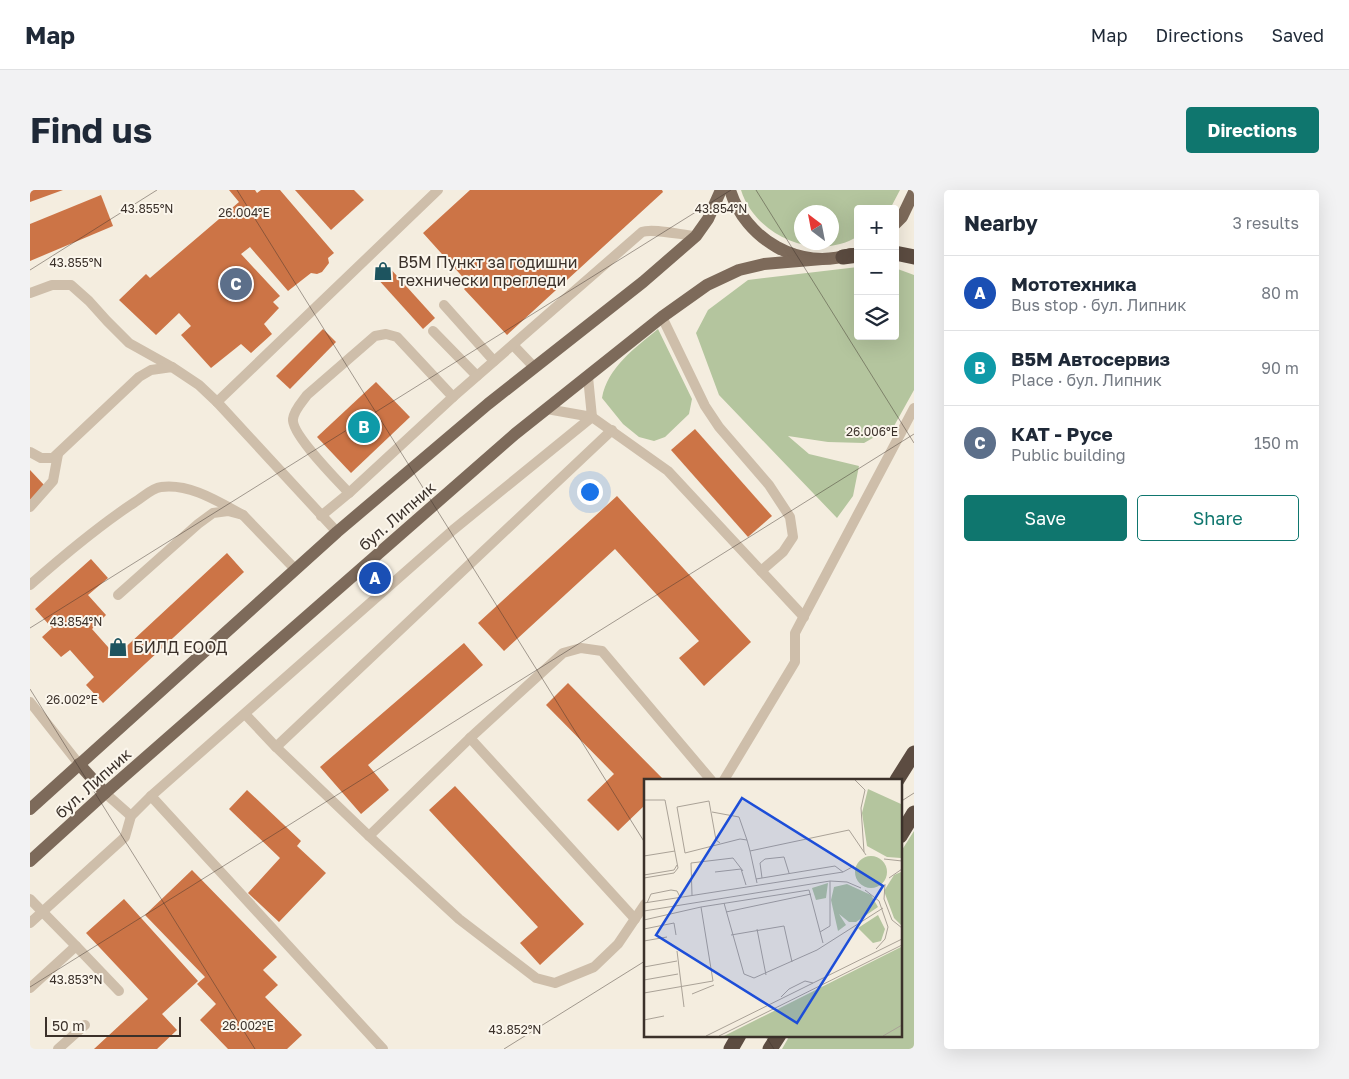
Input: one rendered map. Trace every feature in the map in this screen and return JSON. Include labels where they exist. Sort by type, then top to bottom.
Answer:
[{"type":"highway","points":[[899,254],[914,257]]},
{"type":"highway","points":[[898,779],[914,753]]},
{"type":"highway","points":[[902,833],[914,814]]},
{"type":"highway","points":[[731,1049],[739,1036]]},
{"type":"highway","points":[[770,1049],[778,1036]]},
{"type":"main road","name":"бул. Липник","points":[[30,809],[337,532],[534,367],[643,282],[696,236],[708,219],[721,190]]},
{"type":"main road","points":[[730,190],[734,204],[749,227],[770,244],[795,255],[822,259],[853,254]]},
{"type":"main road","points":[[899,220],[914,192]]},
{"type":"main road","name":"бул. Липник","points":[[30,862],[105,793],[508,440],[662,316],[707,285],[739,270],[764,264],[822,259]]},
{"type":"main road","points":[[79,764],[105,793]]},
{"type":"lane","points":[[217,402],[438,190]]},
{"type":"lane","points":[[321,516],[349,493],[494,360],[642,232],[648,230],[696,236]]},
{"type":"lane","points":[[30,293],[52,285],[70,285],[89,301],[129,343],[172,366],[194,381],[217,402],[337,532]]},
{"type":"lane","points":[[444,305],[494,360]]},
{"type":"lane","points":[[662,316],[705,406],[719,427],[769,485],[790,517],[792,537],[783,552],[761,571]]},
{"type":"lane","points":[[433,330],[477,376]]},
{"type":"lane","points":[[349,493],[296,432],[293,419],[307,395],[375,336],[386,334],[397,337],[453,397]]},
{"type":"lane","points":[[512,345],[534,367]]},
{"type":"lane","points":[[30,452],[41,458],[49,459],[58,454],[139,377],[151,370],[172,366]]},
{"type":"lane","points":[[588,377],[592,417]]},
{"type":"lane","points":[[725,779],[795,662],[795,633],[914,408]]},
{"type":"lane","points":[[547,409],[592,417],[668,471],[804,617]]},
{"type":"lane","points":[[30,922],[125,836],[131,816],[151,796],[453,530],[592,417]]},
{"type":"lane","points":[[276,747],[612,430]]},
{"type":"lane","points":[[30,507],[52,481],[58,454]]},
{"type":"lane","points":[[30,585],[77,543],[113,516],[159,487],[193,490],[243,515],[296,569]]},
{"type":"lane","points":[[118,595],[213,513],[228,511],[243,515]]},
{"type":"lane","points":[[369,836],[470,738],[563,653],[581,648],[602,651],[710,779]]},
{"type":"lane","points":[[30,702],[79,764]]},
{"type":"lane","points":[[245,714],[276,747],[369,836],[459,918],[536,978],[555,983],[594,967],[618,944],[644,906]]},
{"type":"lane","points":[[470,738],[635,919]]},
{"type":"lane","points":[[105,793],[131,816]]},
{"type":"lane","points":[[151,796],[383,1049]]},
{"type":"lane","points":[[30,898],[119,991]]},
{"type":"lane","points":[[30,988],[76,946]]},
{"type":"lane","points":[[58,1049],[85,1025]]},
{"type":"green space","points":[[741,190],[900,190],[892,205],[854,205],[854,238],[842,243],[839,244],[839,205],[794,205],[794,242],[780,236],[756,216],[747,204]]},
{"type":"green space","points":[[854,267],[854,340],[899,340],[899,269],[914,275],[914,390],[894,426],[864,443],[828,442],[788,436],[809,454],[859,466],[853,496],[837,518],[719,395],[696,333],[708,310],[748,280]]},
{"type":"green space","points":[[658,329],[692,399],[689,414],[665,437],[654,441],[639,437],[623,424],[602,398],[605,387],[616,368],[632,351]]},
{"type":"green space","points":[[914,831],[914,1049],[782,1049],[789,1036],[902,1036],[902,850]]},
{"type":"building","points":[[30,190],[63,190],[30,202]]},
{"type":"building","points":[[229,190],[255,190],[257,193],[261,190],[280,190],[334,253],[328,258],[329,263],[322,272],[317,274],[311,273],[288,291],[250,247],[241,254],[280,296],[273,302],[279,308],[264,324],[272,334],[251,353],[241,344],[211,368],[181,335],[191,326],[179,313],[156,335],[119,300],[146,274],[150,278],[239,202]]},
{"type":"building","points":[[295,190],[354,190],[364,200],[331,230]]},
{"type":"building","points":[[470,190],[662,190],[663,192],[507,335],[464,289],[469,284],[423,233]]},
{"type":"building","points":[[101,195],[113,226],[30,261],[30,224]]},
{"type":"building","points":[[388,266],[435,318],[423,329],[376,277]]},
{"type":"building","points":[[323,329],[336,342],[290,389],[276,376]]},
{"type":"building","points":[[376,382],[410,417],[351,473],[317,437]]},
{"type":"building","points":[[695,429],[772,516],[748,537],[671,450]]},
{"type":"building","points":[[30,470],[45,486],[30,500]]},
{"type":"building","points":[[617,496],[751,642],[704,686],[679,658],[699,641],[615,549],[504,651],[478,623]]},
{"type":"building","points":[[227,553],[244,572],[103,703],[86,685],[94,677],[70,650],[61,657],[42,637],[52,628],[35,609],[91,559],[108,578],[88,595],[106,615],[92,629],[116,656]]},
{"type":"building","points":[[464,643],[483,665],[368,765],[389,790],[361,814],[320,767]]},
{"type":"building","points":[[568,683],[663,779],[644,779],[644,806],[618,831],[587,800],[614,774],[546,705]]},
{"type":"building","points":[[455,786],[584,924],[540,965],[520,943],[538,927],[429,810]]},
{"type":"building","points":[[247,790],[301,841],[297,846],[326,873],[279,922],[248,893],[280,858],[229,809]]},
{"type":"building","points":[[192,870],[277,957],[263,970],[278,985],[265,997],[302,1035],[287,1049],[228,1049],[200,1020],[216,1004],[197,984],[205,977],[145,915]]},
{"type":"building","points":[[124,899],[198,981],[162,1014],[177,1030],[157,1049],[94,1049],[148,999],[86,933]]},
{"type":"place","name":"В5М Пункт за годишни технически прегледи","points":[[383,271]]},
{"type":"place","name":"КАТ - Русе","points":[[236,284]]},
{"type":"place","name":"В5М Автосервиз","points":[[364,427]]},
{"type":"place","name":"Мототехника","points":[[375,578]]},
{"type":"place","name":"БИЛД ЕООД","points":[[118,647]]}]
